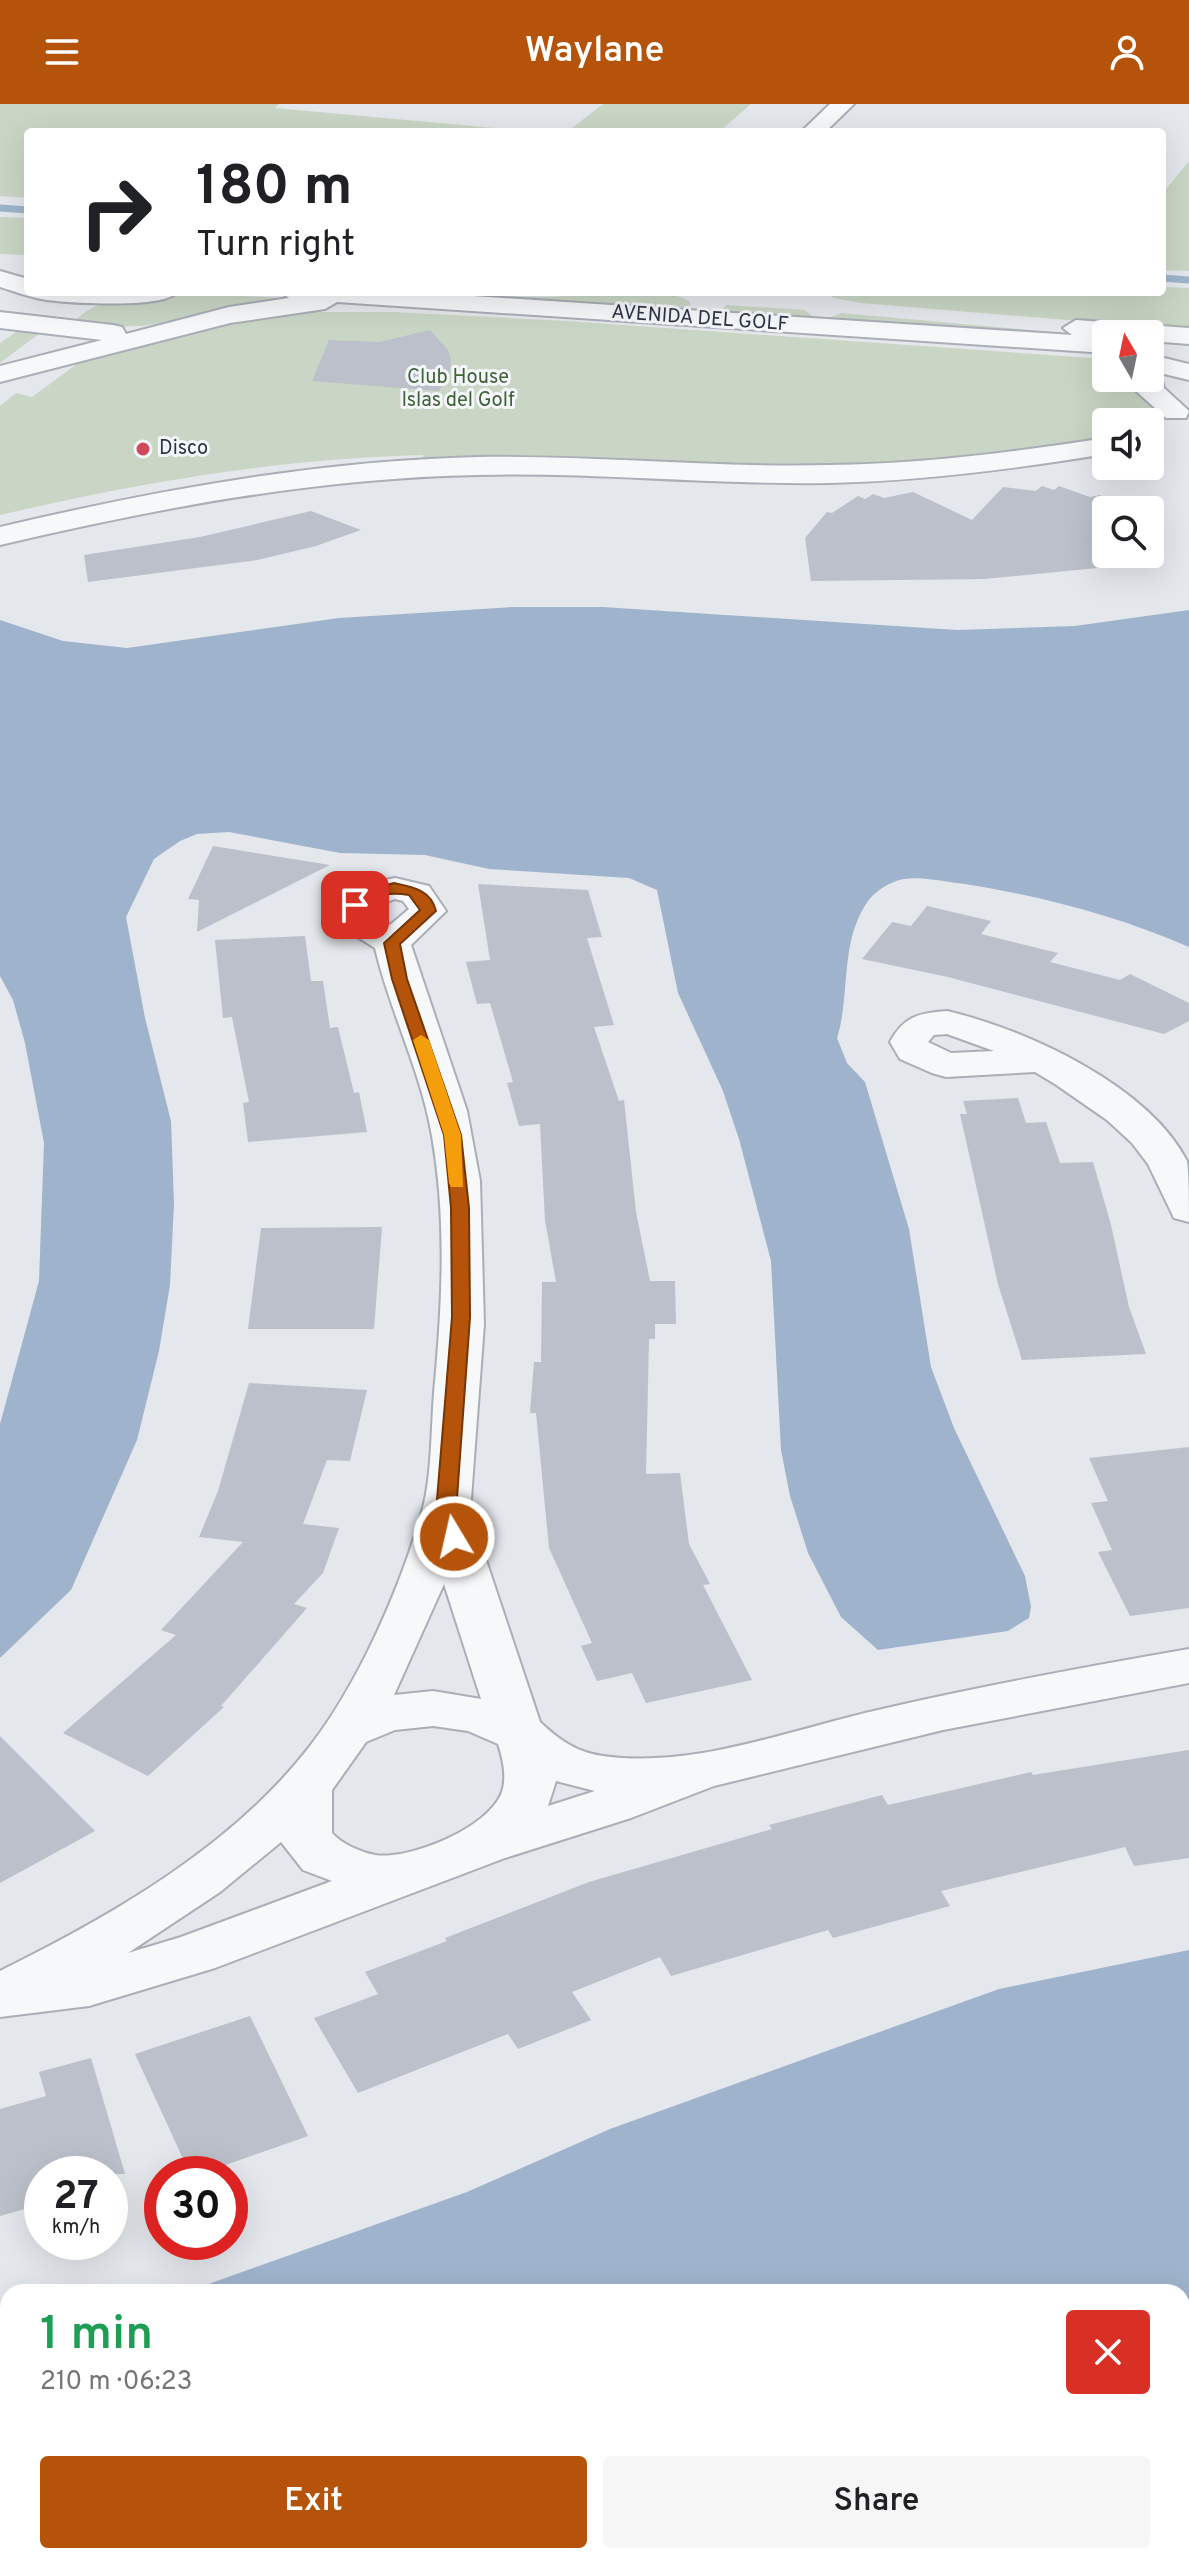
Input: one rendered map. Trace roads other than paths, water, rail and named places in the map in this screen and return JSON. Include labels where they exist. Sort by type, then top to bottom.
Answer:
[{"type":"street","points":[[816,128],[843,104]]},
{"type":"street","points":[[0,258],[24,260]]},
{"type":"street","points":[[0,279],[24,286]]},
{"type":"street","points":[[6,326],[31,310],[32,296]]},
{"type":"street","points":[[0,373],[57,327],[113,296]]},
{"type":"street","name":"AVENIDA DEL GOLF","points":[[347,296],[1092,344]]},
{"type":"street","points":[[665,318],[700,311],[703,304],[692,296]]},
{"type":"street","name":"AVENIDA DEL GOLF","points":[[715,296],[765,303],[1189,336]]},
{"type":"street","points":[[0,373],[137,336],[267,308],[373,298]]},
{"type":"street","points":[[6,326],[57,327],[137,336]]},
{"type":"street","points":[[1164,363],[1189,350]]},
{"type":"street","points":[[1152,392],[1183,413]]},
{"type":"street","points":[[0,536],[145,501],[246,483],[324,475],[543,466],[842,473],[962,466],[1092,448]]},
{"type":"street","points":[[0,520],[98,495],[213,475],[389,453]]},
{"type":"street","points":[[1,1995],[79,1955],[184,1891],[306,1787],[346,1731],[383,1666],[422,1579],[446,1512],[461,1344],[460,1208],[452,1135],[399,979],[392,943]]},
{"type":"street","points":[[1042,1060],[1100,1093],[1138,1126],[1165,1156],[1189,1209]]},
{"type":"street","points":[[446,1512],[476,1612],[529,1757],[531,1779],[523,1809],[486,1844]]},
{"type":"street","points":[[1,1995],[89,1985],[181,1957],[486,1844],[612,1805],[700,1772],[845,1732],[1087,1683],[1189,1666]]},
{"type":"street","points":[[346,1731],[371,1717],[412,1709],[485,1716],[520,1733],[554,1760],[591,1772],[634,1779],[700,1772]]},
{"type":"street","points":[[306,1787],[303,1816],[306,1840],[322,1856],[374,1875],[415,1870]]},
{"type":"water","points":[[513,607],[603,607],[957,630],[1075,626],[1189,610],[1189,947],[1135,926],[1051,901],[965,884],[911,878],[889,884],[871,897],[859,917],[849,951],[837,1038],[847,1063],[865,1082],[909,1229],[931,1367],[954,1428],[1025,1576],[1031,1607],[1029,1618],[1008,1631],[878,1650],[841,1617],[808,1553],[790,1496],[781,1450],[771,1261],[723,1091],[678,993],[657,890],[629,878],[489,869],[425,855],[340,853],[229,832],[197,834],[180,841],[154,859],[126,917],[145,1018],[171,1121],[174,1204],[170,1285],[159,1351],[137,1440],[71,1590],[0,1658],[0,1424],[39,1281],[44,1143],[25,1043],[13,1000],[0,976],[0,620],[63,641],[127,648],[339,618]]},
{"type":"water","points":[[1189,1950],[1189,2284],[208,2284],[467,2192],[610,2129],[999,1989]]},
{"type":"waterway","points":[[0,208],[24,210]]},
{"type":"waterway","points":[[1166,278],[1189,280]]},
{"type":"place","name":"Disco","points":[[143,449]]},
{"type":"park label","name":"Club House Islas del Golf","points":[[458,390]]}]
